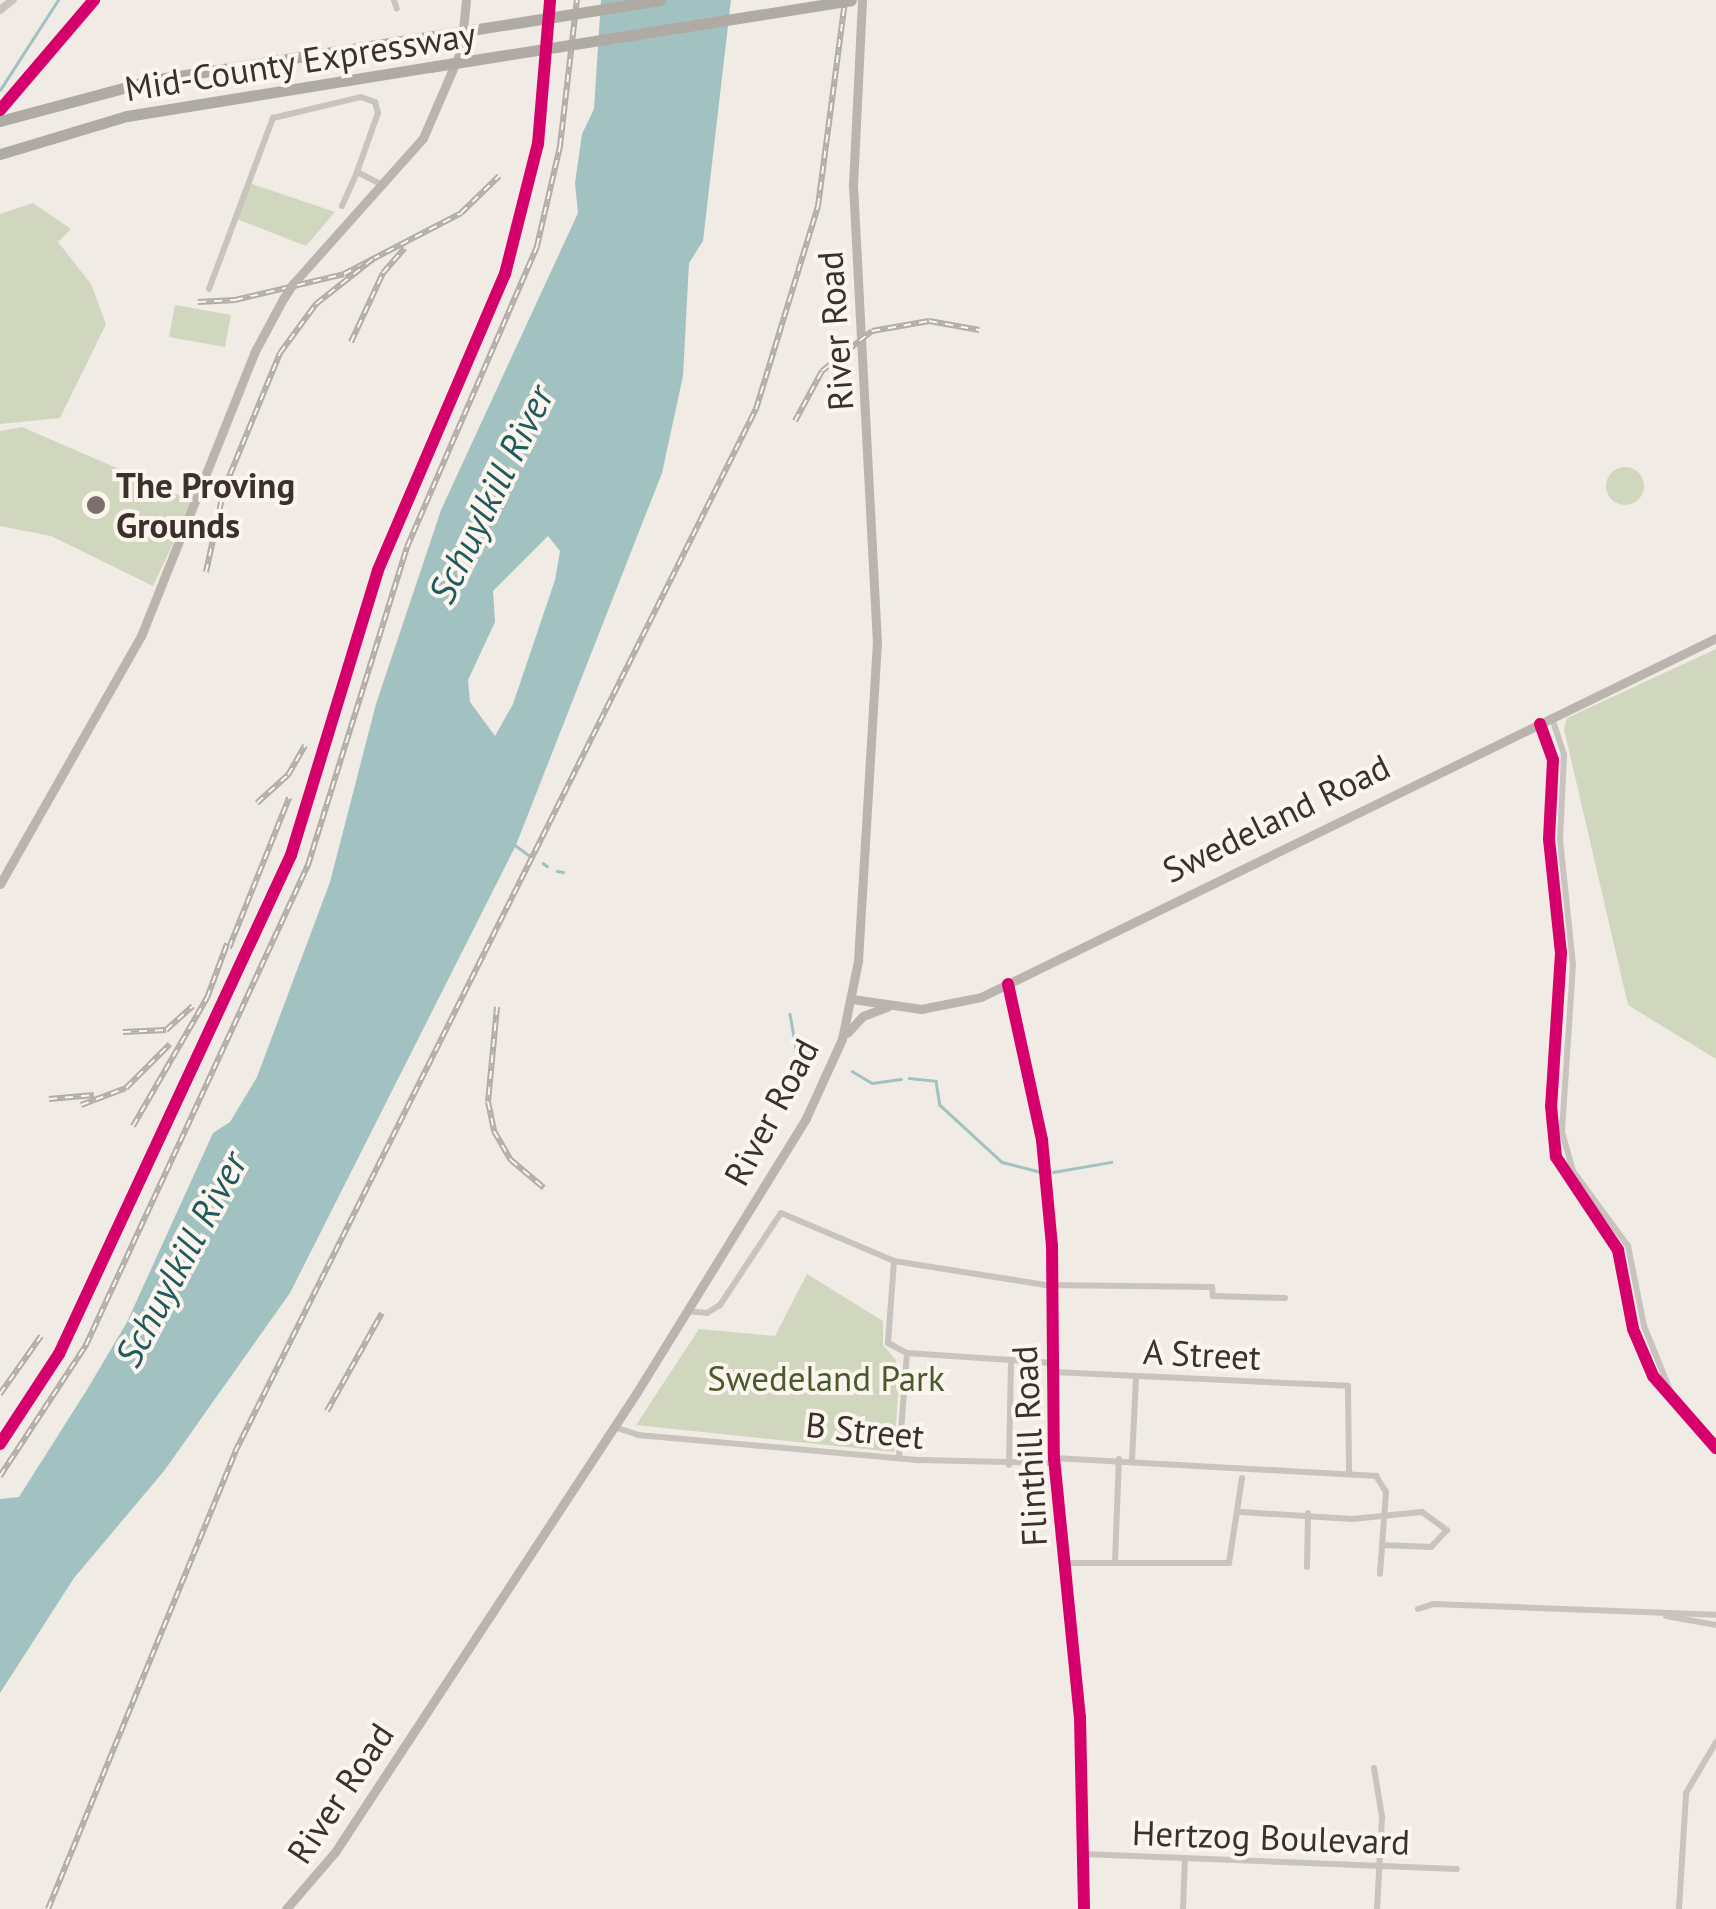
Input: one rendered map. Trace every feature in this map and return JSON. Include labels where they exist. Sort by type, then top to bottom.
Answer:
[{"type":"highway","name":"Mid-County Expressway","points":[[0,121],[153,80],[660,0]]},
{"type":"highway","name":"Mid-County Expressway","points":[[2,154],[128,116],[851,0]]},
{"type":"main road","points":[[0,884],[127,666],[191,523],[254,353],[283,299],[384,186],[441,106],[462,50],[466,0]]},
{"type":"main road","name":"River Road","points":[[286,1909],[360,1816],[614,1428],[813,1106],[842,1039],[852,999],[877,643],[854,203],[862,0]]},
{"type":"main road","name":"Swedeland Road","points":[[852,999],[891,1006],[952,1006],[1008,984],[1244,863],[1716,638]]},
{"type":"main road","points":[[842,1039],[863,1016],[891,1006]]},
{"type":"street","points":[[0,10],[12,0]]},
{"type":"street","points":[[394,0],[397,9]]},
{"type":"street","points":[[208,289],[268,122],[361,98],[374,101],[378,113],[342,206]]},
{"type":"street","points":[[358,172],[384,186]]},
{"type":"street","points":[[1552,718],[1564,754],[1560,838],[1572,966],[1562,1132],[1573,1171],[1628,1246],[1644,1326],[1676,1405]]},
{"type":"street","points":[[1540,724],[1553,760],[1548,839],[1562,965],[1553,1145],[1566,1181],[1618,1250],[1638,1343],[1676,1405],[1716,1448]]},
{"type":"street","name":"Flinthill Road","points":[[1008,984],[1042,1140],[1054,1286],[1054,1460],[1080,1717],[1084,1909]]},
{"type":"street","points":[[686,1311],[707,1313],[720,1304],[781,1213],[894,1261],[1054,1286],[1212,1287],[1213,1296],[1286,1298]]},
{"type":"street","points":[[894,1261],[888,1343],[908,1354],[899,1458]]},
{"type":"street","name":"A Street","points":[[908,1354],[1136,1376],[1348,1386],[1349,1472]]},
{"type":"street","points":[[1009,1465],[1011,1361]]},
{"type":"street","points":[[1132,1460],[1136,1376]]},
{"type":"street","name":"B Street","points":[[614,1428],[638,1435],[1009,1465],[1054,1460],[1132,1460],[1349,1472]]},
{"type":"street","points":[[1114,1560],[1118,1460]]},
{"type":"street","points":[[1349,1472],[1384,1484],[1380,1574]]},
{"type":"street","points":[[1064,1562],[1229,1564],[1240,1512],[1242,1478]]},
{"type":"street","points":[[1240,1512],[1308,1512],[1352,1519],[1422,1512],[1447,1530],[1431,1547],[1381,1545]]},
{"type":"street","points":[[1308,1512],[1308,1567]]},
{"type":"street","points":[[1418,1609],[1433,1604],[1716,1615]]},
{"type":"street","points":[[1656,1613],[1716,1625]]},
{"type":"street","points":[[1678,1909],[1686,1793],[1716,1742]]},
{"type":"street","points":[[1374,1768],[1382,1817],[1377,1909]]},
{"type":"street","name":"Hertzog Boulevard","points":[[1083,1854],[1457,1870]]},
{"type":"street","points":[[1183,1909],[1185,1858]]},
{"type":"green space","points":[[249,183],[335,212],[306,246],[237,219]]},
{"type":"green space","points":[[33,203],[71,229],[58,242],[91,284],[106,324],[60,418],[0,424],[0,214]]},
{"type":"green space","points":[[175,305],[231,315],[225,347],[169,337]]},
{"type":"green space","name":"The Proving Grounds","points":[[22,427],[193,501],[153,586],[51,536],[0,526],[0,431]]},
{"type":"green space","points":[[1625,467],[1638,473],[1644,486],[1638,499],[1625,505],[1612,499],[1606,486],[1612,473]]},
{"type":"green space","points":[[1716,649],[1716,1059],[1628,1005],[1564,729],[1567,718]]},
{"type":"green space","name":"Swedeland Park","points":[[807,1274],[883,1321],[883,1345],[896,1360],[899,1381],[894,1452],[636,1425],[699,1329],[775,1336]]},
{"type":"water","name":"Schuylkill River","points":[[601,0],[731,0],[703,241],[689,263],[683,376],[662,473],[516,845],[290,1293],[164,1471],[74,1578],[0,1693],[0,1499],[19,1497],[88,1388],[127,1322],[213,1133],[230,1122],[257,1077],[330,882],[376,704],[441,510],[578,213],[575,183],[582,134],[594,109]],"holes":[[[548,536],[560,551],[555,580],[513,704],[495,736],[470,702],[468,680],[495,622],[493,591]]]},
{"type":"waterway","points":[[0,90],[58,0]]},
{"type":"waterway","points":[[515,845],[530,856]]},
{"type":"waterway","points":[[543,863],[547,866]]},
{"type":"waterway","points":[[557,871],[563,872]]},
{"type":"waterway","points":[[790,1014],[796,1048],[818,1056]]},
{"type":"waterway","points":[[852,1071],[872,1083],[901,1079]]},
{"type":"waterway","points":[[909,1078],[936,1081],[940,1105],[1002,1162],[1041,1172]]},
{"type":"waterway","points":[[1053,1172],[1111,1162]]},
{"type":"railway","points":[[0,1476],[86,1345],[308,865],[407,547],[537,246],[560,146],[577,0]]},
{"type":"railway","points":[[48,1909],[235,1452],[756,409],[818,206],[845,0]]},
{"type":"railway","points":[[198,302],[235,300],[344,274],[461,213],[499,176]]},
{"type":"railway","points":[[351,342],[383,273],[405,248]]},
{"type":"railway","points":[[206,572],[224,489],[280,353],[316,304],[374,258]]},
{"type":"railway","points":[[795,421],[822,371],[872,331],[929,321],[979,330]]},
{"type":"railway","points":[[257,803],[288,775],[305,745]]},
{"type":"railway","points":[[229,948],[289,798]]},
{"type":"railway","points":[[133,1126],[207,998],[227,944]]},
{"type":"railway","points":[[123,1032],[166,1030],[193,1006]]},
{"type":"railway","points":[[497,1007],[488,1102],[494,1131],[511,1160],[544,1188]]},
{"type":"railway","points":[[81,1105],[126,1088],[170,1044]]},
{"type":"railway","points":[[49,1099],[94,1095]]},
{"type":"railway","points":[[327,1411],[382,1313]]},
{"type":"railway","points":[[0,1394],[41,1336]]},
{"type":"cycle path","points":[[0,110],[94,0]]},
{"type":"cycle path","points":[[0,1444],[59,1354],[291,855],[378,570],[505,274],[538,144],[550,0]]},
{"type":"cycle path","points":[[1540,724],[1553,760],[1549,839],[1561,953],[1551,1106],[1556,1157],[1618,1250],[1633,1329],[1653,1376],[1716,1448]]},
{"type":"cycle path","points":[[1008,984],[1042,1140],[1052,1246],[1054,1458],[1080,1717],[1084,1909]]},
{"type":"place","name":"The Proving Grounds","points":[[96,505]]}]
